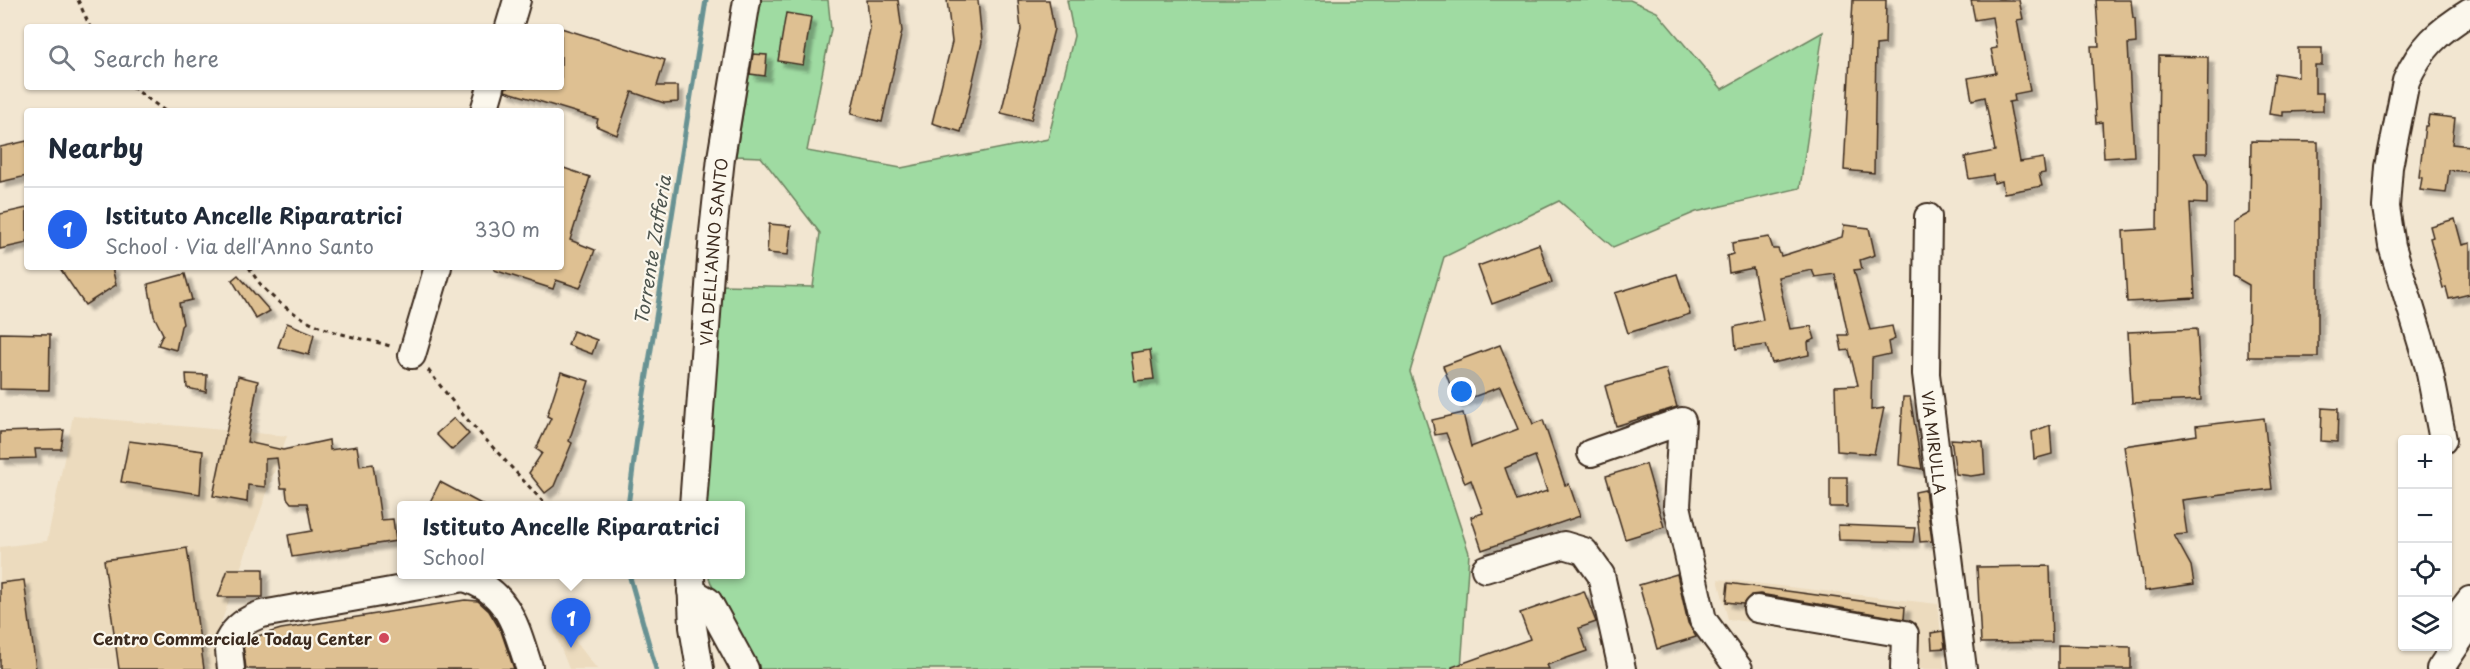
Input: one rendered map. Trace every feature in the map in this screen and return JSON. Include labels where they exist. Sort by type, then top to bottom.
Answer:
[{"type":"street","points":[[510,24],[517,0]]},
{"type":"street","name":"VIA DELL'ANNO SANTO","points":[[693,501],[713,232],[721,158],[747,0]]},
{"type":"street","points":[[2442,435],[2429,368],[2392,246],[2387,216],[2386,188],[2406,81],[2413,66],[2421,51],[2432,39],[2470,12]]},
{"type":"street","points":[[485,108],[490,90]]},
{"type":"street","name":"VIA MIRULLA","points":[[1928,217],[1926,374],[1963,669]]},
{"type":"street","points":[[412,355],[437,270]]},
{"type":"street","points":[[1591,453],[1682,421],[1677,506],[1703,620],[1739,669]]},
{"type":"street","points":[[1485,570],[1564,545],[1584,551],[1594,562],[1601,575],[1622,669]]},
{"type":"street","points":[[231,669],[228,641],[240,625],[250,619],[459,579]]},
{"type":"street","points":[[467,579],[477,582],[502,600],[518,634],[529,667]]},
{"type":"street","points":[[691,583],[693,627],[700,669]]},
{"type":"street","points":[[691,583],[708,601],[745,669]]},
{"type":"street","points":[[2452,623],[2470,600]]},
{"type":"street","points":[[1757,609],[1905,634],[1904,669]]},
{"type":"street","points":[[2439,669],[2470,624]]},
{"type":"street","points":[[2439,669],[2440,651]]},
{"type":"path","points":[[78,0],[89,24]]},
{"type":"path","points":[[136,90],[161,108]]},
{"type":"path","points":[[251,270],[270,294],[305,319],[342,334],[372,341],[412,355],[439,382],[464,416],[542,501]]},
{"type":"shaded area","points":[[73,416],[287,436],[214,643],[217,669],[0,669],[0,547],[47,541]]},
{"type":"shaded area","points":[[1718,579],[1938,604],[1944,669],[1891,669],[1890,642],[1728,619]]},
{"type":"shaded area","points":[[563,625],[597,669],[569,669],[553,628]]},
{"type":"green space","points":[[761,0],[828,0],[831,29],[807,151],[901,168],[1048,139],[1074,36],[1067,0],[1630,0],[1657,12],[1722,89],[1823,32],[1800,188],[1696,212],[1613,247],[1559,201],[1444,257],[1410,372],[1469,553],[1461,669],[757,669],[717,599],[710,579],[745,579],[745,501],[702,501],[720,285],[813,287],[820,233],[761,157],[736,156]]},
{"type":"building","points":[[867,0],[898,0],[902,31],[882,122],[851,114],[870,30]]},
{"type":"building","points":[[947,0],[978,0],[982,42],[961,132],[932,123],[952,42]]},
{"type":"building","points":[[1018,0],[1049,0],[1054,29],[1031,120],[1001,113],[1021,30]]},
{"type":"building","points":[[1853,0],[1886,0],[1885,44],[1876,45],[1874,173],[1844,170]]},
{"type":"building","points":[[1971,0],[2019,0],[2023,19],[2017,20],[2030,91],[2014,94],[2015,101],[2009,102],[2020,162],[2043,158],[2045,173],[2039,174],[2042,186],[2004,193],[2002,181],[1994,183],[1993,175],[1969,179],[1965,157],[1995,151],[1985,97],[1972,100],[1968,78],[1996,73],[1991,49],[1997,48],[1992,17],[1975,20]]},
{"type":"building","points":[[2096,0],[2131,0],[2133,18],[2135,18],[2136,43],[2128,44],[2134,156],[2104,158],[2102,122],[2096,123],[2091,46],[2099,46]]},
{"type":"building","points":[[786,13],[811,17],[803,65],[778,61]]},
{"type":"building","points":[[564,29],[665,60],[657,86],[678,86],[678,102],[664,103],[632,92],[617,135],[596,126],[598,119],[505,91],[564,90]]},
{"type":"building","points":[[2298,48],[2322,48],[2322,65],[2315,65],[2315,93],[2323,93],[2323,111],[2283,112],[2283,116],[2269,114],[2275,73],[2298,77]]},
{"type":"building","points":[[753,54],[767,55],[765,76],[750,74]]},
{"type":"building","points":[[2159,56],[2208,57],[2207,153],[2194,153],[2207,186],[2207,204],[2190,203],[2195,298],[2127,302],[2123,231],[2157,229]]},
{"type":"building","points":[[2429,115],[2455,118],[2452,144],[2470,146],[2470,172],[2449,170],[2446,193],[2420,190],[2422,178],[2419,177],[2425,126],[2427,126]]},
{"type":"building","points":[[2251,141],[2318,142],[2318,357],[2248,357],[2249,285],[2233,276],[2233,222],[2250,213]]},
{"type":"building","points":[[24,142],[24,177],[0,182],[0,147]]},
{"type":"building","points":[[564,168],[590,177],[570,240],[595,250],[580,288],[556,280],[553,289],[494,270],[564,270]]},
{"type":"building","points":[[24,209],[24,244],[0,249],[0,214]]},
{"type":"building","points":[[2455,219],[2462,245],[2470,243],[2470,294],[2449,299],[2446,287],[2443,288],[2430,238],[2433,237],[2430,226]]},
{"type":"building","points":[[769,224],[791,226],[788,255],[767,253]]},
{"type":"building","points":[[1844,225],[1869,228],[1875,255],[1860,260],[1862,269],[1854,270],[1870,330],[1892,326],[1895,339],[1888,342],[1890,354],[1872,358],[1871,410],[1884,408],[1874,454],[1837,451],[1835,386],[1858,385],[1849,350],[1842,351],[1839,335],[1848,335],[1835,274],[1815,277],[1812,270],[1778,277],[1790,329],[1811,326],[1815,339],[1808,342],[1809,355],[1772,363],[1766,345],[1736,349],[1734,327],[1763,320],[1753,268],[1729,273],[1727,256],[1733,254],[1732,243],[1769,237],[1773,249],[1778,249],[1781,256],[1842,237]]},
{"type":"building","points":[[1539,244],[1552,282],[1492,304],[1478,266]]},
{"type":"building","points":[[61,270],[113,270],[116,285],[85,305]]},
{"type":"building","points":[[185,274],[192,300],[179,303],[183,324],[176,350],[158,345],[163,334],[154,316],[148,284]]},
{"type":"building","points":[[1677,274],[1690,314],[1628,333],[1615,293]]},
{"type":"building","points":[[238,275],[270,311],[256,319],[232,280]]},
{"type":"building","points":[[287,323],[314,334],[309,355],[278,347]]},
{"type":"building","points":[[2197,329],[2201,400],[2132,403],[2128,332]]},
{"type":"building","points":[[573,331],[597,340],[592,354],[568,345]]},
{"type":"building","points":[[0,333],[50,334],[49,390],[0,389]]},
{"type":"building","points":[[1500,345],[1533,424],[1543,420],[1565,485],[1569,484],[1580,516],[1482,550],[1471,517],[1483,513],[1471,480],[1465,483],[1446,433],[1435,435],[1432,420],[1463,413],[1471,447],[1518,429],[1500,387],[1457,403],[1443,366]],"holes":[[[1535,456],[1547,491],[1517,501],[1505,468]]]},
{"type":"building","points":[[1150,350],[1154,379],[1135,381],[1131,353]]},
{"type":"building","points":[[1666,369],[1677,407],[1616,426],[1605,386]]},
{"type":"building","points":[[561,372],[589,381],[569,441],[572,443],[554,486],[545,493],[529,473],[542,453],[536,449],[551,418],[547,416]]},
{"type":"building","points":[[186,374],[207,375],[206,392],[187,388]]},
{"type":"building","points":[[238,376],[258,381],[247,442],[283,450],[329,440],[330,450],[357,446],[360,466],[373,464],[381,520],[393,519],[396,541],[292,557],[288,535],[312,531],[307,503],[291,503],[287,498],[286,488],[281,488],[277,458],[265,459],[265,487],[248,485],[247,502],[213,496]]},
{"type":"building","points":[[1903,397],[1910,397],[1922,469],[1899,465]]},
{"type":"building","points":[[2322,408],[2338,409],[2337,442],[2321,441]]},
{"type":"building","points":[[454,418],[469,434],[452,450],[436,434]]},
{"type":"building","points":[[2264,418],[2272,489],[2182,500],[2187,534],[2174,535],[2191,566],[2194,584],[2145,591],[2124,446],[2197,435],[2196,426]]},
{"type":"building","points":[[2050,425],[2052,454],[2034,459],[2032,432]]},
{"type":"building","points":[[64,430],[61,449],[35,449],[36,458],[0,459],[0,432]]},
{"type":"building","points":[[1951,439],[1983,441],[1985,474],[1971,476],[1956,474]]},
{"type":"building","points":[[129,441],[203,451],[200,494],[121,482]]},
{"type":"building","points":[[1646,464],[1664,527],[1625,539],[1606,476]]},
{"type":"building","points":[[1830,477],[1847,477],[1847,507],[1830,507]]},
{"type":"building","points":[[440,482],[476,501],[430,501]]},
{"type":"building","points":[[1925,490],[1932,541],[1920,542],[1915,492]]},
{"type":"building","points":[[1838,525],[1915,528],[1913,542],[1839,540]]},
{"type":"building","points":[[187,548],[204,669],[119,669],[104,560]]},
{"type":"building","points":[[2050,566],[2052,642],[1981,643],[1977,567]]},
{"type":"building","points":[[228,569],[263,569],[263,597],[218,597]]},
{"type":"building","points":[[1677,574],[1688,623],[1696,637],[1657,649],[1639,585]]},
{"type":"building","points":[[24,580],[36,669],[0,669],[0,583]]},
{"type":"building","points":[[1728,583],[1905,607],[1904,619],[1760,594],[1751,595],[1743,604],[1726,602]]},
{"type":"building","points":[[1584,591],[1596,622],[1579,628],[1587,651],[1547,665],[1549,669],[1452,669],[1452,667],[1530,639],[1520,613]]},
{"type":"building","name":"Centro Commerciale Today Center","points":[[465,600],[478,601],[489,611],[501,631],[514,669],[246,669],[243,644],[248,639],[281,629]]},
{"type":"building","points":[[1943,631],[1945,648],[1932,649],[1931,633]]},
{"type":"building","points":[[2058,645],[2131,647],[2131,669],[2058,669]]},
{"type":"waterway","name":"Torrente Zafferia","points":[[629,501],[706,0]]},
{"type":"waterway","name":"Torrente Zafferia","points":[[630,579],[656,669]]},
{"type":"place","name":"Centro Commerciale Today Center","points":[[384,638]]},
{"type":"place","name":"Istituto Ancelle Riparatrici","points":[[571,648]]}]
